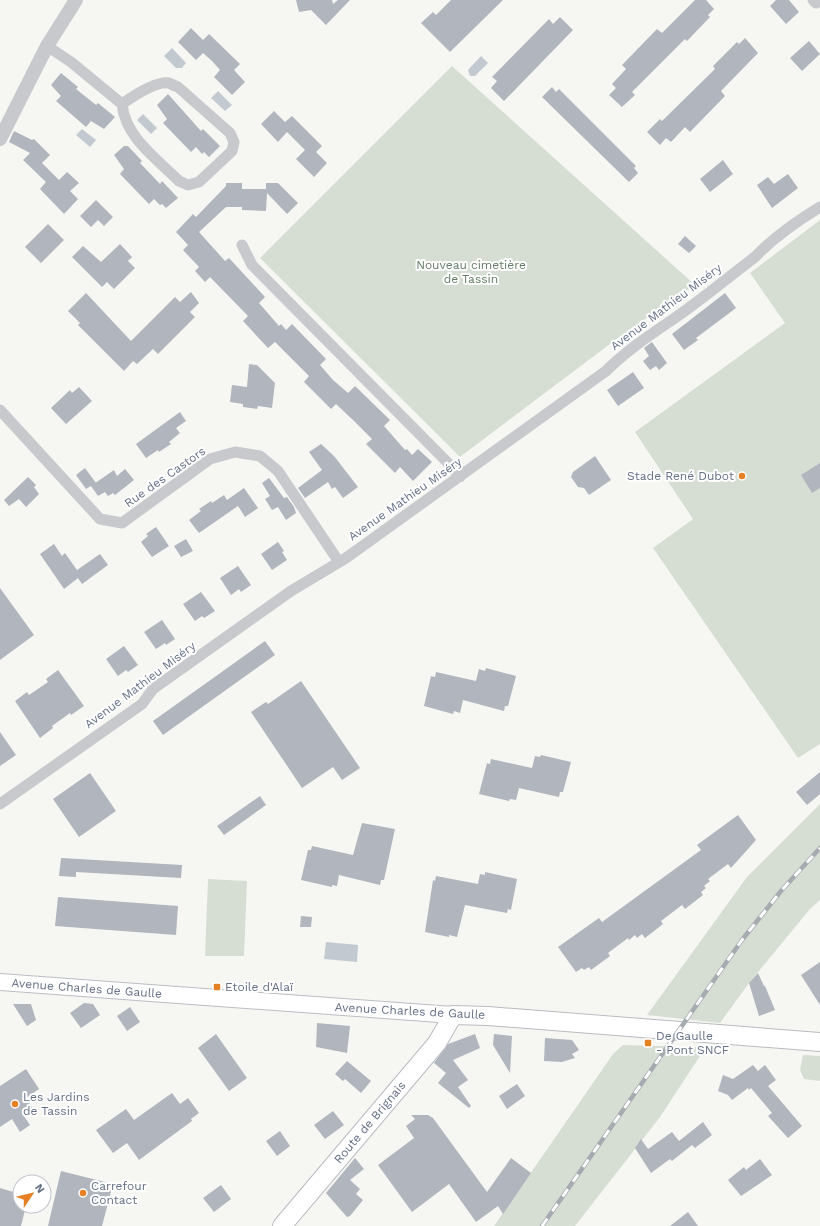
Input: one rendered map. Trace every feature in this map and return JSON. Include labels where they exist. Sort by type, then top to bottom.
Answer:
[{"type":"main road","name":"Avenue Charles de Gaulle","points":[[0,982],[453,1015],[488,1016],[820,1042]]},
{"type":"main road","name":"Route de Brignais","points":[[282,1226],[436,1043],[453,1015]]},
{"type":"street","points":[[0,139],[47,46],[76,0]]},
{"type":"street","points":[[813,0],[816,3],[820,1]]},
{"type":"street","points":[[47,46],[71,62],[122,104],[123,116],[131,132],[179,181],[188,185],[199,182],[232,151],[234,142],[230,133],[178,87],[168,83],[158,84],[130,98],[122,104]]},
{"type":"street","name":"Avenue Mathieu Miséry","points":[[0,804],[142,704],[154,689],[291,591],[339,562],[460,477],[606,371],[618,358],[756,257],[771,242],[820,207]]},
{"type":"street","points":[[242,245],[252,265],[453,468],[460,477]]},
{"type":"street","name":"Rue des Castors","points":[[0,410],[100,519],[114,522],[122,523],[210,459],[235,452],[260,456],[278,471],[339,562]]},
{"type":"green space","name":"Nouveau cimetière de Tassin","points":[[452,66],[695,285],[626,332],[460,457],[260,258]]},
{"type":"green space","name":"Stade René Dubot","points":[[820,220],[820,744],[798,758],[653,548],[693,519],[635,432],[785,323],[750,273]]},
{"type":"green space","points":[[820,804],[820,900],[810,909],[749,983],[720,1023],[647,1015],[747,877]]},
{"type":"green space","points":[[208,879],[247,881],[244,956],[205,956]]},
{"type":"green space","points":[[623,1045],[696,1047],[702,1053],[660,1117],[575,1226],[494,1226],[613,1054]]},
{"type":"green space","points":[[803,1055],[820,1056],[820,1081],[804,1079],[800,1070]]},
{"type":"shaded area","points":[[172,48],[186,63],[182,68],[176,68],[164,56]]},
{"type":"shaded area","points":[[481,56],[488,63],[475,76],[470,76],[468,70]]},
{"type":"shaded area","points":[[218,91],[232,105],[225,111],[211,98]]},
{"type":"shaded area","points":[[143,114],[157,128],[151,134],[137,120]]},
{"type":"shaded area","points":[[82,129],[96,140],[90,147],[76,135]]},
{"type":"shaded area","points":[[326,942],[358,945],[357,962],[324,959]]},
{"type":"building","points":[[296,0],[332,0],[333,4],[338,0],[350,0],[326,25],[311,10],[299,12]]},
{"type":"building","points":[[451,0],[503,0],[450,52],[421,23],[433,12],[436,15]]},
{"type":"building","points":[[695,0],[706,0],[714,9],[708,15],[710,17],[687,41],[685,39],[632,92],[635,95],[622,107],[609,95],[616,88],[612,84],[626,69],[622,65],[657,29],[662,33]]},
{"type":"building","points":[[776,0],[789,0],[799,12],[786,24],[770,6]]},
{"type":"building","points":[[560,17],[573,30],[504,101],[491,88],[497,81],[492,77],[549,19],[553,24]]},
{"type":"building","points":[[191,28],[203,40],[209,34],[240,64],[234,70],[245,82],[232,95],[214,77],[220,70],[212,61],[203,53],[196,60],[178,42]]},
{"type":"building","points":[[745,38],[758,53],[721,91],[725,96],[690,132],[685,127],[671,142],[666,138],[660,145],[647,132],[660,119],[662,121],[715,69],[713,66],[737,42],[739,44]]},
{"type":"building","points":[[809,41],[820,54],[802,71],[790,58]]},
{"type":"building","points":[[61,73],[78,87],[76,89],[96,105],[98,103],[115,117],[104,129],[91,121],[86,127],[56,101],[61,96],[51,85]]},
{"type":"building","points":[[552,87],[556,92],[559,89],[636,166],[634,168],[638,173],[629,182],[542,97]]},
{"type":"building","points":[[168,94],[201,131],[203,129],[220,146],[209,157],[204,152],[202,154],[196,147],[191,152],[163,123],[167,119],[157,105]]},
{"type":"building","points":[[274,111],[285,122],[292,116],[322,146],[316,152],[327,163],[314,177],[296,159],[305,150],[287,132],[278,142],[261,124]]},
{"type":"building","points":[[14,131],[32,140],[34,139],[50,155],[42,163],[59,180],[67,172],[79,183],[70,191],[78,199],[64,214],[40,189],[46,182],[23,160],[30,153],[9,142]]},
{"type":"building","points":[[124,146],[128,146],[142,161],[140,163],[160,184],[162,181],[178,198],[166,208],[154,199],[149,204],[120,174],[124,169],[114,155]]},
{"type":"building","points":[[723,160],[733,174],[710,192],[700,179]]},
{"type":"building","points":[[788,174],[798,188],[772,208],[757,185],[768,177],[774,184]]},
{"type":"building","points":[[226,183],[242,183],[242,189],[266,189],[266,183],[278,183],[298,203],[287,214],[267,193],[266,211],[242,210],[242,207],[226,207],[199,232],[225,261],[229,258],[265,297],[259,303],[279,326],[281,324],[286,330],[292,324],[326,359],[320,365],[333,380],[348,393],[355,386],[390,420],[384,426],[405,450],[407,449],[412,455],[418,449],[432,462],[413,481],[400,467],[395,473],[366,444],[372,439],[336,404],[331,409],[304,382],[309,376],[275,342],[268,348],[243,321],[248,316],[210,277],[205,282],[195,271],[199,267],[183,250],[188,245],[176,232],[193,214],[196,217],[226,186]]},
{"type":"building","points":[[96,200],[113,217],[104,226],[98,220],[91,227],[80,216]]},
{"type":"building","points":[[48,224],[64,240],[41,263],[25,247]]},
{"type":"building","points":[[685,236],[696,246],[689,253],[678,244]]},
{"type":"building","points":[[120,244],[132,257],[128,261],[135,268],[114,289],[107,282],[102,287],[72,257],[83,246],[101,262]]},
{"type":"building","points":[[191,292],[199,303],[190,312],[195,317],[158,354],[153,349],[137,364],[133,361],[124,371],[78,325],[80,323],[68,311],[86,293],[131,341],[175,297],[180,302]]},
{"type":"building","points":[[725,293],[736,308],[696,338],[698,340],[684,350],[672,334]]},
{"type":"building","points":[[652,342],[667,363],[659,370],[656,366],[650,370],[643,361],[649,356],[644,348]]},
{"type":"building","points":[[249,364],[257,365],[275,383],[272,408],[258,406],[257,409],[243,407],[243,404],[230,402],[232,385],[247,387]]},
{"type":"building","points":[[633,372],[644,388],[618,406],[607,390]]},
{"type":"building","points":[[79,387],[92,401],[66,424],[51,408],[70,390],[72,393]]},
{"type":"building","points":[[180,412],[186,421],[176,428],[180,433],[169,442],[171,444],[146,458],[136,444]]},
{"type":"building","points":[[321,444],[334,456],[358,487],[343,498],[335,487],[332,489],[328,482],[305,498],[298,488],[322,470],[309,452]]},
{"type":"building","points":[[595,456],[611,480],[589,495],[584,488],[578,487],[571,477],[573,472]]},
{"type":"building","points":[[820,463],[820,488],[812,493],[801,475]]},
{"type":"building","points":[[85,468],[96,483],[86,489],[76,475]]},
{"type":"building","points":[[125,469],[134,480],[115,495],[113,493],[108,496],[105,492],[98,496],[91,486],[114,470],[117,476]]},
{"type":"building","points":[[28,477],[36,485],[34,487],[39,494],[26,507],[19,499],[9,506],[4,500]]},
{"type":"building","points":[[269,478],[284,498],[287,497],[294,507],[296,513],[286,520],[278,507],[272,510],[265,499],[270,496],[262,483]]},
{"type":"building","points":[[244,488],[258,508],[245,517],[238,506],[199,533],[189,520],[201,511],[199,509],[224,495],[227,500]]},
{"type":"building","points":[[156,527],[169,546],[152,557],[141,542],[148,536],[146,534]]},
{"type":"building","points":[[186,539],[193,551],[181,557],[174,546]]},
{"type":"building","points":[[278,542],[284,551],[282,552],[287,560],[272,570],[261,554]]},
{"type":"building","points":[[54,544],[62,556],[65,553],[77,570],[100,554],[108,565],[82,584],[78,578],[64,589],[40,554]]},
{"type":"building","points":[[238,566],[251,585],[241,592],[239,589],[231,595],[220,578]]},
{"type":"building","points":[[0,588],[34,635],[0,660]]},
{"type":"building","points":[[201,592],[215,611],[204,618],[202,616],[195,621],[183,604]]},
{"type":"building","points":[[162,620],[175,639],[156,649],[144,632]]},
{"type":"building","points":[[265,641],[275,655],[163,735],[153,721]]},
{"type":"building","points":[[124,646],[138,665],[128,672],[126,670],[118,676],[106,659]]},
{"type":"building","points":[[486,668],[516,676],[508,706],[505,706],[504,711],[463,700],[460,713],[454,711],[453,714],[424,706],[431,676],[435,677],[436,672],[476,681],[479,669],[485,671]]},
{"type":"building","points":[[58,670],[84,706],[71,715],[70,713],[52,726],[53,728],[40,738],[15,701],[27,692],[29,695],[48,682],[46,679]]},
{"type":"building","points":[[301,681],[360,768],[342,780],[333,767],[302,788],[251,712],[266,702],[268,704]]},
{"type":"building","points":[[0,732],[16,755],[0,766]]},
{"type":"building","points":[[541,755],[571,762],[563,792],[560,792],[559,797],[519,788],[516,800],[510,799],[509,801],[479,794],[487,763],[490,764],[491,759],[532,768],[535,756],[540,757]]},
{"type":"building","points":[[820,772],[820,794],[807,805],[796,792]]},
{"type":"building","points":[[90,773],[116,811],[79,837],[53,799]]},
{"type":"building","points":[[260,796],[266,805],[224,835],[217,826]]},
{"type":"building","points":[[738,815],[756,840],[731,868],[728,864],[708,879],[710,881],[704,886],[706,888],[701,892],[703,895],[685,909],[682,905],[661,921],[663,924],[645,938],[642,934],[637,938],[635,935],[629,940],[628,938],[608,953],[610,956],[591,970],[589,967],[584,970],[582,968],[576,972],[558,947],[599,918],[602,922],[701,850],[697,845]]},
{"type":"building","points":[[362,823],[395,829],[384,880],[381,880],[380,885],[339,875],[337,886],[332,885],[332,887],[301,880],[308,850],[311,850],[312,846],[353,855]]},
{"type":"building","points":[[61,858],[182,865],[181,878],[76,872],[76,877],[59,876]]},
{"type":"building","points":[[485,872],[517,879],[511,910],[508,909],[507,913],[465,905],[457,937],[449,935],[449,937],[425,932],[433,880],[435,881],[436,876],[478,884],[480,874],[485,875]]},
{"type":"building","points":[[58,897],[178,906],[176,935],[55,926]]},
{"type":"building","points":[[301,916],[312,917],[311,927],[300,927]]},
{"type":"building","points":[[820,962],[820,1005],[801,975]]},
{"type":"building","points":[[758,973],[775,1010],[759,1016],[749,983]]},
{"type":"building","points":[[84,1003],[93,1004],[100,1015],[81,1028],[70,1013]]},
{"type":"building","points":[[13,1004],[31,1004],[36,1020],[27,1026]]},
{"type":"building","points":[[130,1007],[140,1022],[127,1031],[117,1016]]},
{"type":"building","points":[[317,1023],[350,1026],[347,1053],[316,1047]]},
{"type":"building","points":[[216,1034],[247,1078],[229,1091],[198,1048]]},
{"type":"building","points":[[475,1034],[480,1048],[453,1060],[468,1080],[458,1087],[471,1106],[469,1108],[438,1083],[446,1073],[434,1063],[448,1044]]},
{"type":"building","points":[[494,1034],[512,1036],[510,1073],[493,1045]]},
{"type":"building","points":[[545,1038],[572,1040],[579,1050],[572,1054],[575,1058],[562,1062],[544,1061]]},
{"type":"building","points":[[347,1061],[371,1081],[361,1093],[345,1079],[343,1081],[335,1074]]},
{"type":"building","points":[[753,1065],[758,1071],[765,1065],[776,1080],[768,1086],[802,1126],[788,1138],[768,1116],[772,1113],[751,1088],[749,1090],[748,1088],[732,1100],[728,1095],[718,1091],[723,1075],[733,1079]]},
{"type":"building","name":"Les Jardins de Tassin","points":[[26,1069],[39,1089],[26,1098],[34,1110],[24,1116],[30,1125],[20,1132],[12,1119],[0,1127],[0,1086]]},
{"type":"building","points":[[517,1084],[525,1096],[507,1109],[499,1096]]},
{"type":"building","points":[[172,1093],[180,1104],[188,1098],[199,1113],[191,1119],[192,1121],[139,1160],[127,1143],[113,1153],[96,1130],[126,1109],[134,1120]]},
{"type":"building","points":[[333,1111],[344,1125],[325,1139],[314,1125]]},
{"type":"building","points":[[411,1115],[428,1115],[433,1118],[487,1192],[511,1158],[531,1173],[503,1214],[498,1206],[476,1222],[449,1184],[412,1212],[378,1165],[414,1138],[406,1126],[415,1119]]},
{"type":"building","points":[[703,1122],[712,1135],[695,1148],[692,1145],[672,1161],[670,1159],[651,1173],[635,1148],[641,1139],[648,1149],[672,1132],[679,1141]]},
{"type":"building","points":[[280,1131],[290,1146],[277,1156],[266,1141]]},
{"type":"building","points":[[355,1158],[364,1169],[350,1180],[360,1189],[356,1194],[363,1200],[350,1216],[347,1217],[326,1193]]},
{"type":"building","points":[[760,1159],[772,1175],[741,1196],[728,1180],[744,1167],[746,1170]]},
{"type":"building","name":"Carrefour Contact","points":[[61,1171],[113,1184],[102,1226],[48,1226]]},
{"type":"building","points":[[221,1185],[231,1199],[214,1212],[203,1198]]},
{"type":"building","points":[[0,1188],[12,1192],[12,1214],[24,1214],[21,1226],[0,1226]]},
{"type":"building","points":[[688,1212],[698,1226],[670,1226]]},
{"type":"railway","points":[[542,1226],[742,940],[781,891],[820,848]]},
{"type":"place","name":"Stade René Dubot","points":[[742,476]]},
{"type":"place","name":"Etoile d'Alaï","points":[[217,987]]},
{"type":"place","name":"De Gaulle - Pont SNCF","points":[[648,1043]]},
{"type":"place","name":"Les Jardins de Tassin","points":[[15,1104]]},
{"type":"place","name":"Carrefour Contact","points":[[83,1193]]}]
